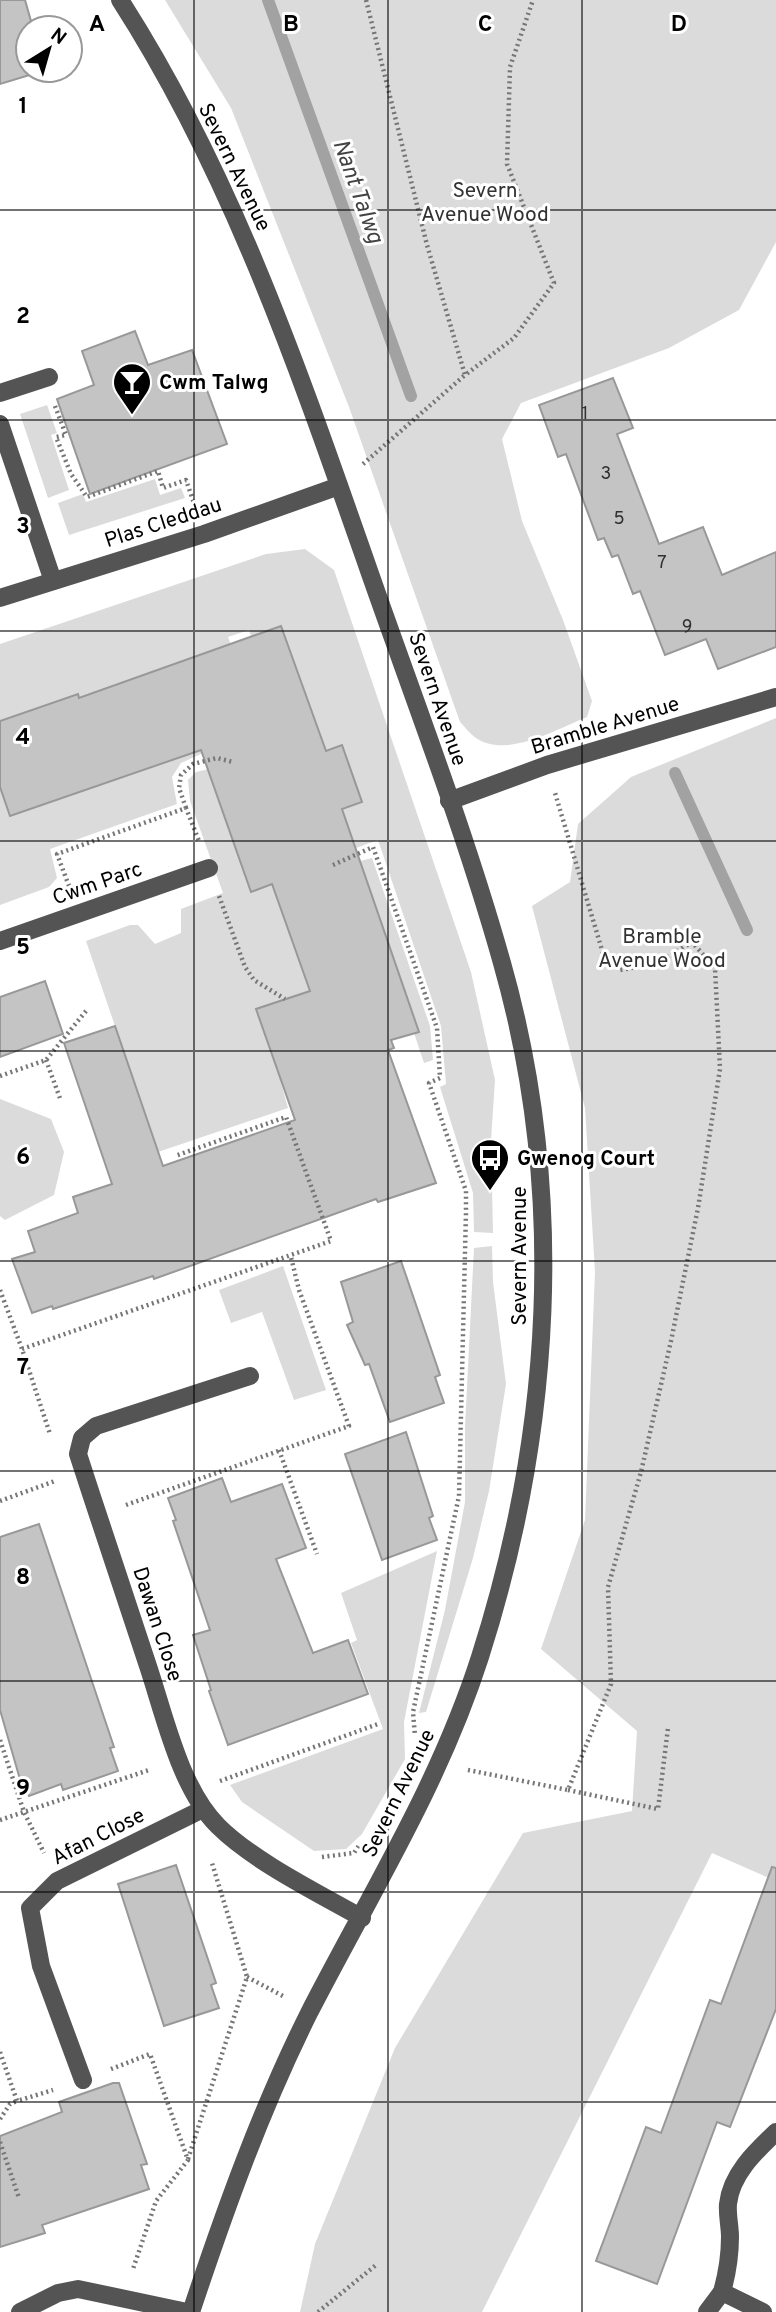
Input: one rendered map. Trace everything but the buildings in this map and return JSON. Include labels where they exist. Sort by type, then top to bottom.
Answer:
[{"type":"street","name":"Severn Avenue","points":[[120,0],[179,103],[246,242],[295,360],[449,801],[504,968],[524,1058],[539,1146],[544,1213],[541,1356],[533,1429],[512,1546],[480,1657],[441,1761],[406,1835],[311,2011],[254,2134],[189,2312]]},
{"type":"street","points":[[0,393],[47,378]]},
{"type":"street","points":[[0,424],[53,580]]},
{"type":"street","name":"Plas Cleddau","points":[[0,598],[204,534],[339,486]]},
{"type":"street","name":"Bramble Avenue","points":[[449,801],[547,765],[776,697]]},
{"type":"street","name":"Cwm Parc","points":[[0,941],[209,868]]},
{"type":"street","name":"Dawan Close","points":[[250,1376],[96,1426],[82,1438],[78,1454],[178,1757],[199,1811],[237,1842],[274,1867],[362,1918]]},
{"type":"street","name":"Afan Close","points":[[83,2080],[41,1966],[30,1908],[57,1881],[199,1811]]},
{"type":"street","points":[[707,2312],[722,2292],[728,2272],[728,2203],[737,2177],[753,2153],[776,2132]]},
{"type":"street","points":[[20,2312],[58,2293],[78,2289],[189,2312]]},
{"type":"street","points":[[722,2292],[764,2312]]},
{"type":"path","points":[[366,0],[427,245],[465,375]]},
{"type":"path","points":[[339,486],[465,375],[514,338],[554,283],[507,164],[510,67],[533,0]]},
{"type":"path","points":[[47,378],[66,435],[56,437],[71,474],[87,497],[158,471],[163,488],[186,480],[191,498]]},
{"type":"path","points":[[233,762],[217,758],[193,764],[181,775],[179,788],[245,967],[254,980],[285,999]]},
{"type":"path","points":[[547,765],[604,960],[620,970],[656,964],[692,943],[715,968],[720,1069],[698,1208],[671,1341],[641,1472],[608,1587],[611,1684],[568,1790]]},
{"type":"path","points":[[79,914],[57,854],[186,808]]},
{"type":"path","points":[[333,865],[373,847],[437,1028],[440,1078],[429,1083],[466,1191],[459,1496],[413,1712],[415,1739]]},
{"type":"path","points":[[0,1076],[46,1060],[86,1011]]},
{"type":"path","points":[[46,1060],[61,1101]]},
{"type":"path","points":[[22,1349],[331,1241],[286,1117],[175,1156]]},
{"type":"path","points":[[98,1515],[349,1426],[299,1290],[291,1257]]},
{"type":"path","points":[[0,1290],[51,1439]]},
{"type":"path","points":[[279,1450],[317,1554]]},
{"type":"path","points":[[0,1501],[84,1472]]},
{"type":"path","points":[[193,1791],[378,1724]]},
{"type":"path","points":[[441,1761],[476,1772],[658,1809],[668,1728]]},
{"type":"path","points":[[0,1740],[24,1812],[57,1881]]},
{"type":"path","points":[[0,1820],[151,1770]]},
{"type":"path","points":[[222,1781],[227,1789]]},
{"type":"path","points":[[124,2298],[156,2201],[188,2160],[247,1977],[199,1811]]},
{"type":"path","points":[[317,1856],[327,1858],[354,1853],[362,1843]]},
{"type":"path","points":[[247,1977],[311,2011]]},
{"type":"path","points":[[0,2052],[17,2101]]},
{"type":"path","points":[[0,2119],[10,2104],[150,2054],[188,2160]]},
{"type":"path","points":[[0,2142],[19,2198]]},
{"type":"path","points":[[318,2312],[376,2264]]},
{"type":"green space","name":"Severn Avenue Wood","points":[[165,0],[776,0],[776,242],[739,310],[669,348],[521,403],[502,439],[522,521],[563,620],[592,701],[587,717],[532,740],[502,745],[488,744],[476,738],[460,722],[349,407],[231,108]]},
{"type":"green space","points":[[47,405],[57,433],[51,435],[69,490],[48,498],[20,414]]},
{"type":"green space","points":[[155,479],[160,495],[181,488],[185,498],[69,535],[58,503],[83,494],[86,502]]},
{"type":"green space","points":[[305,549],[334,570],[471,972],[495,1080],[491,1140],[493,1233],[474,1232],[473,1193],[440,1087],[446,1084],[441,1026],[378,840],[356,848],[342,809],[362,801],[342,746],[325,751],[281,626],[251,636],[249,630],[228,637],[237,662],[122,705],[0,721],[0,644],[266,554]]},
{"type":"green space","name":"Bramble Avenue Wood","points":[[776,718],[776,1881],[712,1853],[482,2312],[300,2312],[315,2244],[395,2048],[523,1833],[632,1811],[637,1731],[541,1649],[585,1520],[595,1272],[585,1108],[532,906],[570,882],[578,824],[631,777]]},
{"type":"green space","points":[[243,735],[181,763],[172,777],[177,804],[50,849],[57,878],[49,887],[0,905],[0,787],[10,816],[116,753],[125,777]]},
{"type":"green space","points":[[221,766],[252,892],[272,884],[314,989],[257,1009],[288,1108],[158,1152],[86,941],[130,925],[138,925],[155,944],[181,933],[181,909],[223,893],[190,801],[188,780],[196,772]]},
{"type":"green space","points":[[372,858],[430,1026],[433,1060],[424,1063],[414,1033],[372,975],[397,966],[360,861]]},
{"type":"green space","points":[[0,1099],[51,1119],[64,1152],[54,1195],[5,1220],[0,1216]]},
{"type":"green space","points":[[492,1246],[493,1282],[506,1384],[489,1491],[473,1558],[426,1712],[419,1713],[445,1610],[465,1502],[465,1426],[474,1248]]},
{"type":"green space","points":[[283,1266],[326,1390],[294,1400],[262,1312],[231,1323],[219,1290]]},
{"type":"green space","points":[[437,1551],[404,1722],[405,1759],[362,1834],[346,1849],[314,1851],[242,1802],[230,1785],[383,1729],[351,1643],[357,1640],[341,1593]]},
{"type":"waterway","name":"Nant Talwg","points":[[268,0],[411,396]]},
{"type":"waterway","name":"Nant Talwg","points":[[675,773],[747,930]]},
{"type":"place","name":"Cwm Talwg","points":[[132,416]]},
{"type":"place","name":"Gwenog Court","points":[[490,1192]]}]
